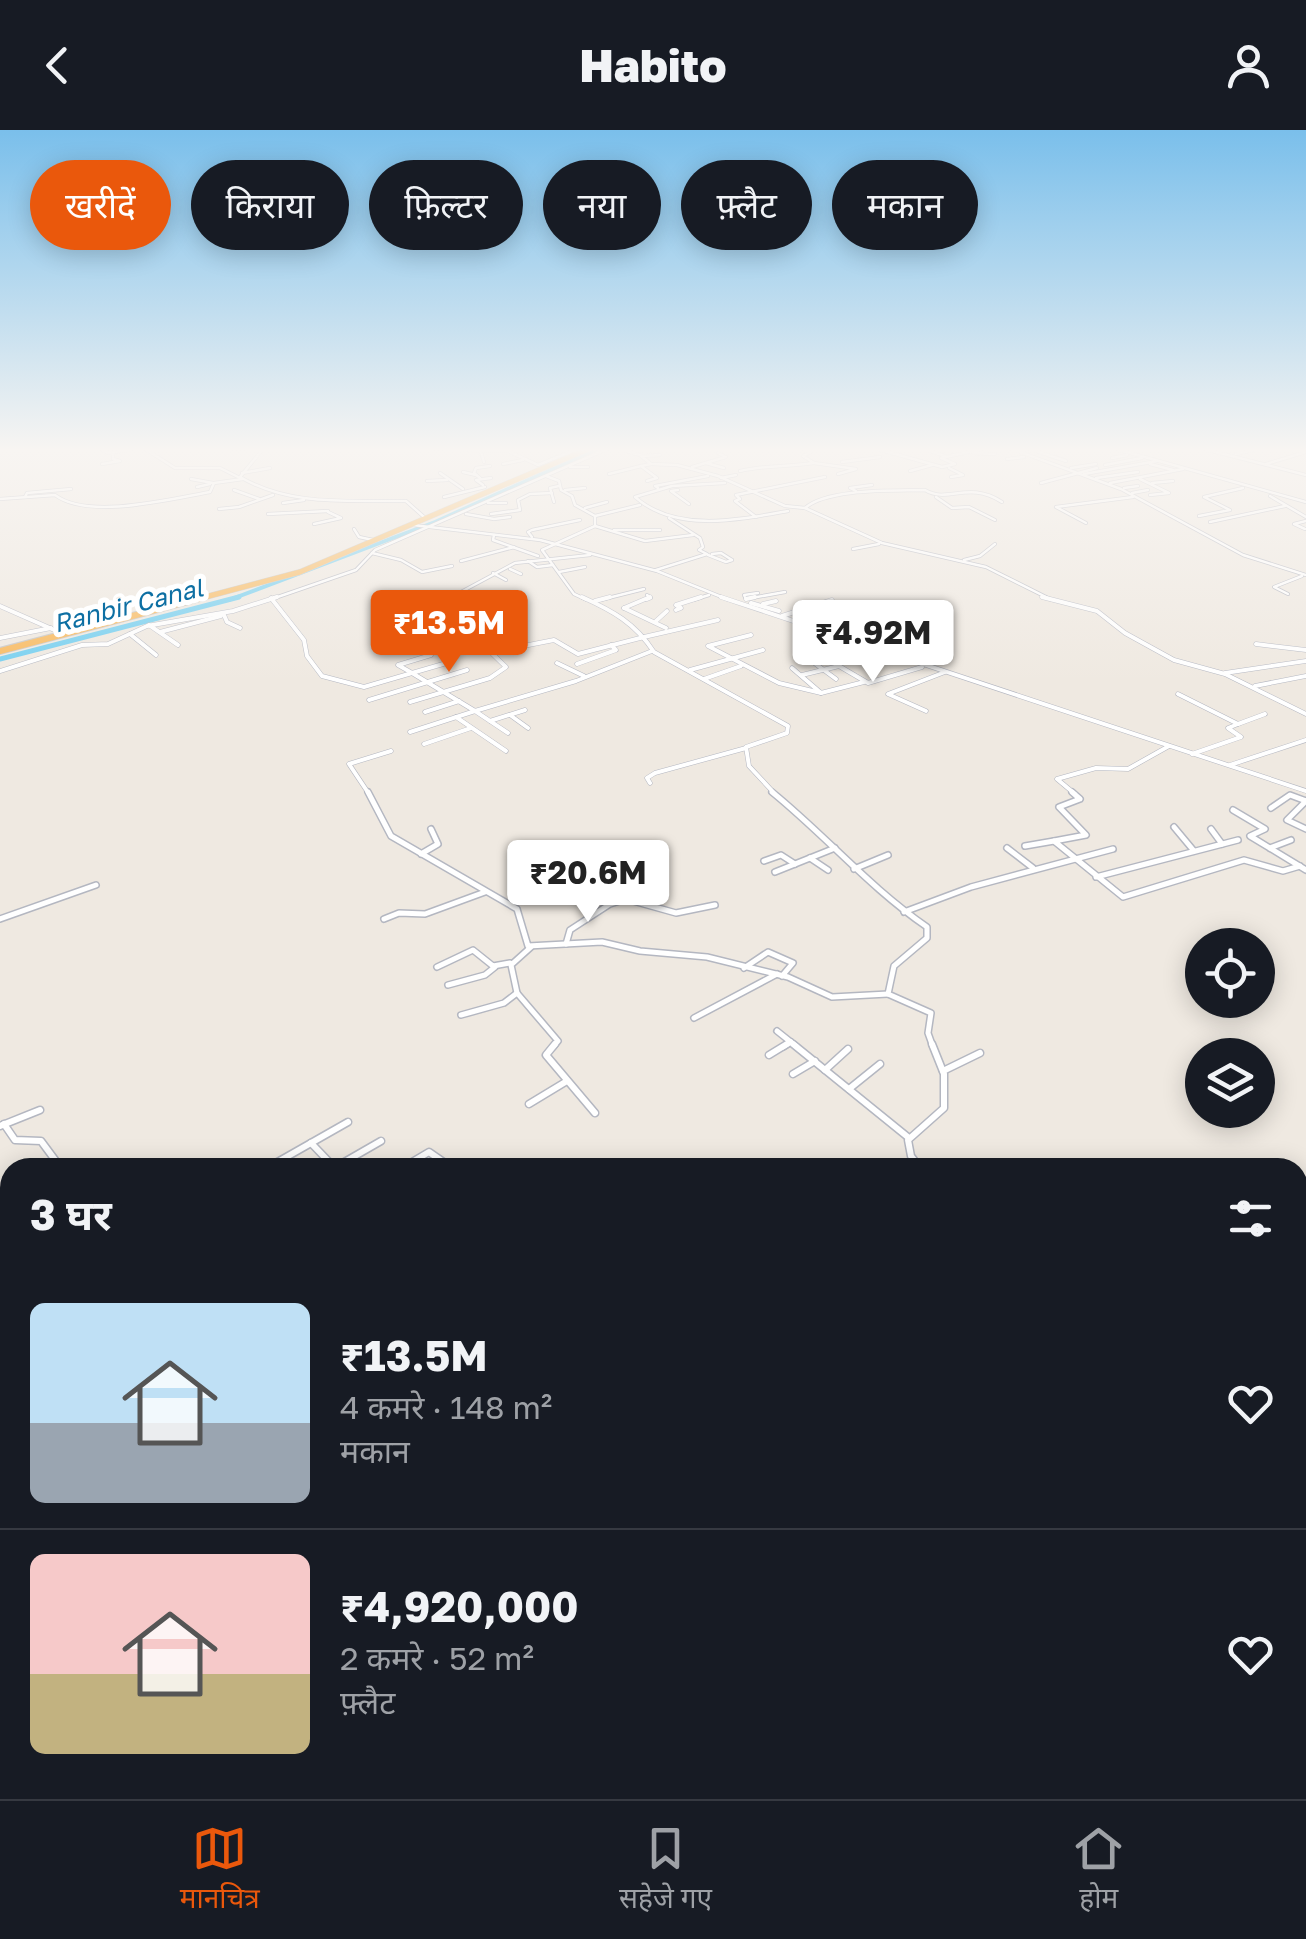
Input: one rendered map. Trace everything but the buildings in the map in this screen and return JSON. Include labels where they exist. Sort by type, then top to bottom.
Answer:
[{"type":"highway","points":[[376,540],[405,527]]},
{"type":"highway","points":[[0,651],[47,633],[64,635],[217,597],[295,574],[349,550],[421,527]]},
{"type":"street","points":[[160,632],[224,615],[356,570],[372,552],[421,527],[534,539],[653,570],[712,594],[760,605],[779,614],[832,600]]},
{"type":"street","points":[[534,539],[529,531],[556,527]]},
{"type":"street","points":[[564,527],[577,534]]},
{"type":"street","points":[[593,527],[542,550],[574,594],[611,609],[644,637],[652,651],[790,729],[784,735],[746,748],[655,773],[647,778],[650,783]]},
{"type":"street","points":[[599,527],[660,530]]},
{"type":"street","points":[[653,570],[707,554],[699,550],[701,539],[683,527]]},
{"type":"street","points":[[847,527],[882,543],[992,569],[1040,597],[1101,613],[1121,631],[1174,660],[1222,673],[1306,714]]},
{"type":"street","points":[[1191,527],[1237,552],[1305,575]]},
{"type":"street","points":[[354,529],[359,537],[376,540]]},
{"type":"street","points":[[614,530],[618,535],[645,541],[694,535]]},
{"type":"street","points":[[494,534],[493,540],[541,558]]},
{"type":"street","points":[[853,549],[882,543]]},
{"type":"street","points":[[961,560],[980,556],[995,544]]},
{"type":"street","points":[[461,561],[516,546]]},
{"type":"street","points":[[372,552],[424,572],[452,566]]},
{"type":"street","points":[[426,650],[494,623],[496,616],[486,597],[474,599],[461,592],[493,573],[550,556],[574,560],[592,554]]},
{"type":"street","points":[[528,561],[537,568],[554,565]]},
{"type":"street","points":[[558,572],[586,567]]},
{"type":"street","points":[[508,568],[522,574]]},
{"type":"street","points":[[493,573],[506,580]]},
{"type":"street","points":[[1288,594],[1274,587],[1305,575]]},
{"type":"street","points":[[592,602],[645,592],[651,598],[611,609]]},
{"type":"street","points":[[747,602],[785,592]]},
{"type":"street","points":[[758,593],[744,595],[747,602],[925,666],[1306,792]]},
{"type":"street","points":[[676,610],[681,608],[676,605],[712,594]]},
{"type":"street","points":[[271,598],[304,640],[304,653],[318,676],[328,680],[354,680],[364,688],[450,662]]},
{"type":"street","points":[[760,605],[776,601]]},
{"type":"street","points":[[0,606],[47,633]]},
{"type":"street","points":[[624,608],[669,630]]},
{"type":"street","points":[[0,671],[82,645],[108,644],[149,626],[233,611]]},
{"type":"street","points":[[653,622],[668,611]]},
{"type":"street","points":[[0,617],[12,614]]},
{"type":"street","points":[[224,615],[227,622],[240,628]]},
{"type":"street","points":[[481,642],[496,639],[508,649],[554,640],[578,654],[718,620]]},
{"type":"street","points":[[149,626],[178,644]]},
{"type":"street","points":[[432,632],[410,639],[431,655],[398,665],[508,733]]},
{"type":"street","points":[[410,702],[490,678],[506,667],[470,632]]},
{"type":"street","points":[[0,638],[47,633]]},
{"type":"street","points":[[130,634],[156,655]]},
{"type":"street","points":[[514,635],[526,645]]},
{"type":"street","points":[[751,635],[708,645],[741,666],[809,693],[925,666]]},
{"type":"street","points":[[1256,644],[1306,650]]},
{"type":"street","points":[[577,664],[616,650],[611,645]]},
{"type":"street","points":[[687,670],[764,650]]},
{"type":"street","points":[[410,732],[652,651]]},
{"type":"street","points":[[1222,673],[1306,661]]},
{"type":"street","points":[[813,662],[836,679]]},
{"type":"street","points":[[557,664],[584,676]]},
{"type":"street","points":[[704,679],[741,666]]},
{"type":"street","points":[[802,675],[839,666],[864,682]]},
{"type":"street","points":[[792,668],[820,693]]},
{"type":"street","points":[[368,700],[467,670]]},
{"type":"street","points":[[926,711],[888,694],[945,672]]},
{"type":"street","points":[[1252,687],[1306,676]]},
{"type":"street","points":[[1178,694],[1238,724]]},
{"type":"street","points":[[425,712],[459,701]]},
{"type":"street","points":[[490,721],[526,710]]},
{"type":"street","points":[[1192,754],[1241,737],[1228,728],[1265,714]]},
{"type":"street","points":[[510,715],[528,728]]},
{"type":"street","points":[[456,717],[506,751]]},
{"type":"street","points":[[424,744],[472,728]]},
{"type":"street","points":[[1227,766],[1306,740]]},
{"type":"street","points":[[1025,846],[1086,836],[1059,807],[1080,798],[1057,779],[1096,768],[1128,769],[1168,746]]},
{"type":"street","points":[[746,748],[757,778],[904,912],[922,922],[929,935],[898,956],[887,983],[888,994]]},
{"type":"street","points":[[391,751],[349,766],[376,804],[391,836],[517,909],[526,922],[525,944],[531,947],[602,942],[640,951],[700,956],[779,975],[832,997],[888,994],[931,1013],[928,1033],[944,1071],[944,1108],[910,1138],[908,1148],[914,1158]]},
{"type":"street","points":[[1271,808],[1288,796],[1306,801],[1287,821],[1306,830]]},
{"type":"street","points":[[1298,809],[1306,812]]},
{"type":"street","points":[[1233,810],[1265,829],[1250,835],[1302,866]]},
{"type":"street","points":[[1174,827],[1194,851]]},
{"type":"street","points":[[421,854],[438,844],[431,828]]},
{"type":"street","points":[[1210,829],[1222,844]]},
{"type":"street","points":[[1096,877],[1238,840]]},
{"type":"street","points":[[1270,848],[1291,840]]},
{"type":"street","points":[[1054,842],[1126,897],[1239,860],[1266,863],[1283,871],[1302,866]]},
{"type":"street","points":[[775,872],[835,848]]},
{"type":"street","points":[[1007,848],[1034,868]]},
{"type":"street","points":[[904,912],[1034,868],[1112,848]]},
{"type":"street","points":[[764,861],[781,855],[794,864]]},
{"type":"street","points":[[854,868],[888,856]]},
{"type":"street","points":[[810,858],[828,870]]},
{"type":"street","points":[[0,919],[96,885]]},
{"type":"street","points":[[384,920],[399,913],[425,914],[485,892]]},
{"type":"street","points":[[566,944],[570,930],[620,900],[631,898],[676,913],[715,905]]},
{"type":"street","points":[[448,985],[485,975],[495,967],[513,962],[531,947]]},
{"type":"street","points":[[437,967],[476,950],[495,967]]},
{"type":"street","points":[[694,1018],[793,964],[768,952],[744,968]]},
{"type":"street","points":[[513,962],[510,976],[517,993],[558,1041],[545,1053],[595,1112]]},
{"type":"street","points":[[461,1015],[504,1003],[517,993]]},
{"type":"street","points":[[777,1031],[910,1138]]},
{"type":"street","points":[[769,1055],[791,1042]]},
{"type":"street","points":[[825,1070],[848,1050]]},
{"type":"street","points":[[944,1071],[980,1053]]},
{"type":"street","points":[[793,1074],[815,1062]]},
{"type":"street","points":[[848,1089],[880,1064]]},
{"type":"street","points":[[530,1104],[568,1081]]},
{"type":"street","points":[[40,1110],[2,1125],[17,1141],[40,1142],[53,1158]]},
{"type":"street","points":[[285,1158],[348,1122]]},
{"type":"street","points":[[351,1158],[381,1141]]},
{"type":"street","points":[[311,1143],[326,1158]]},
{"type":"waterway","name":"Ranbir Canal","points":[[232,599],[422,527]]},
{"type":"waterway","name":"Ranbir Canal","points":[[232,599],[239,597]]},
{"type":"waterway","name":"Ranbir Canal","points":[[0,659],[232,599]]}]
